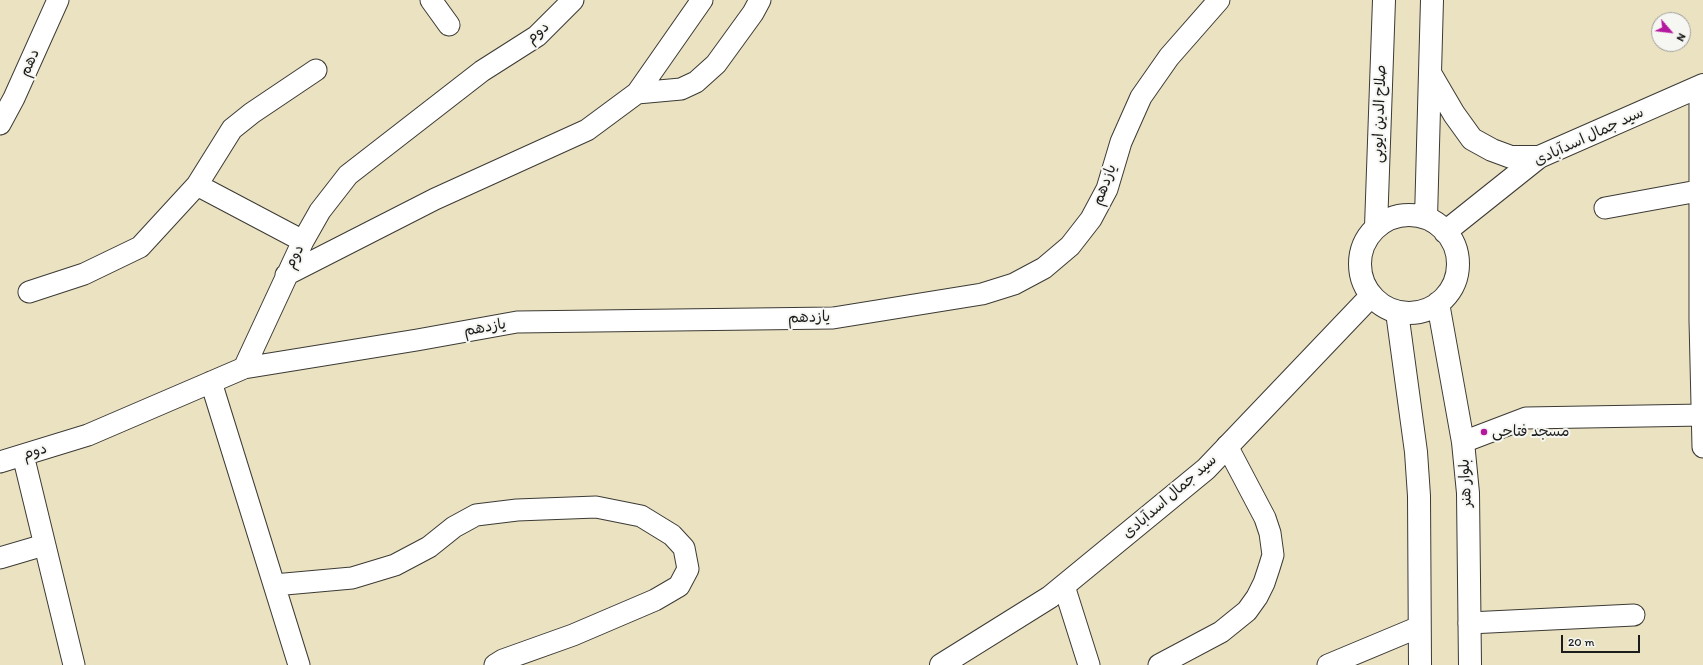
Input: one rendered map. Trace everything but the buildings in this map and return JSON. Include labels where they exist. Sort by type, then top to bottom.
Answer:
[{"type":"main road","name":"صلاح الدین ایوبی","points":[[1376,227],[1384,0]]},
{"type":"main road","points":[[1426,218],[1432,0]]},
{"type":"main road","points":[[1430,73],[1454,114],[1472,139],[1492,150],[1511,157],[1539,157]]},
{"type":"main road","name":"سید جمال اسدآبادی","points":[[1446,232],[1539,157],[1701,86]]},
{"type":"main road","points":[[1408,215],[1426,218],[1446,232],[1456,249],[1457,269],[1451,288],[1438,303],[1426,310],[1412,313],[1397,312],[1383,306],[1371,296],[1362,279],[1360,261],[1364,242],[1376,227],[1391,218],[1408,215]]},
{"type":"main road","name":"سید جمال اسدآبادی","points":[[940,665],[1050,597],[1206,469],[1371,296]]},
{"type":"main road","name":"بلوار هنر","points":[[1438,303],[1463,442],[1468,493],[1470,665]]},
{"type":"main road","points":[[1397,312],[1416,452],[1419,496],[1420,665]]},
{"type":"street","name":"دهم","points":[[0,124],[14,98],[58,0]]},
{"type":"street","points":[[431,0],[449,25]]},
{"type":"street","name":"دوم","points":[[0,462],[88,435],[244,368],[303,241],[320,211],[348,175],[482,71],[538,36],[573,0]]},
{"type":"street","points":[[286,275],[435,199],[587,130],[637,93],[702,0]]},
{"type":"street","points":[[637,93],[681,89],[696,82],[716,64],[753,13],[760,0]]},
{"type":"street","name":"یازدهم","points":[[244,368],[517,322],[832,318],[982,294],[1014,284],[1044,268],[1070,246],[1091,219],[1107,189],[1121,142],[1141,98],[1169,57],[1219,0]]},
{"type":"street","points":[[29,292],[84,274],[140,247],[197,185],[232,129],[252,113],[316,70]]},
{"type":"street","points":[[1701,86],[1703,447]]},
{"type":"street","points":[[197,185],[303,241]]},
{"type":"street","points":[[1605,208],[1701,191]]},
{"type":"street","points":[[211,382],[299,665]]},
{"type":"street","points":[[1463,442],[1526,418],[1703,415]]},
{"type":"street","points":[[1159,665],[1221,632],[1247,611],[1257,597],[1268,573],[1273,555],[1270,533],[1265,518],[1227,446]]},
{"type":"street","points":[[23,455],[74,665]]},
{"type":"street","points":[[274,585],[352,578],[395,565],[429,547],[454,527],[476,515],[517,510],[596,507],[641,516],[672,536],[684,548],[688,569],[679,586],[655,600],[573,635],[503,660],[495,665]]},
{"type":"street","points":[[0,558],[44,545]]},
{"type":"street","points":[[1064,586],[1089,665]]},
{"type":"street","points":[[1469,623],[1634,615]]},
{"type":"street","points":[[1328,665],[1419,627]]},
{"type":"place","name":"مسجد فتاحی","points":[[1484,432]]}]
